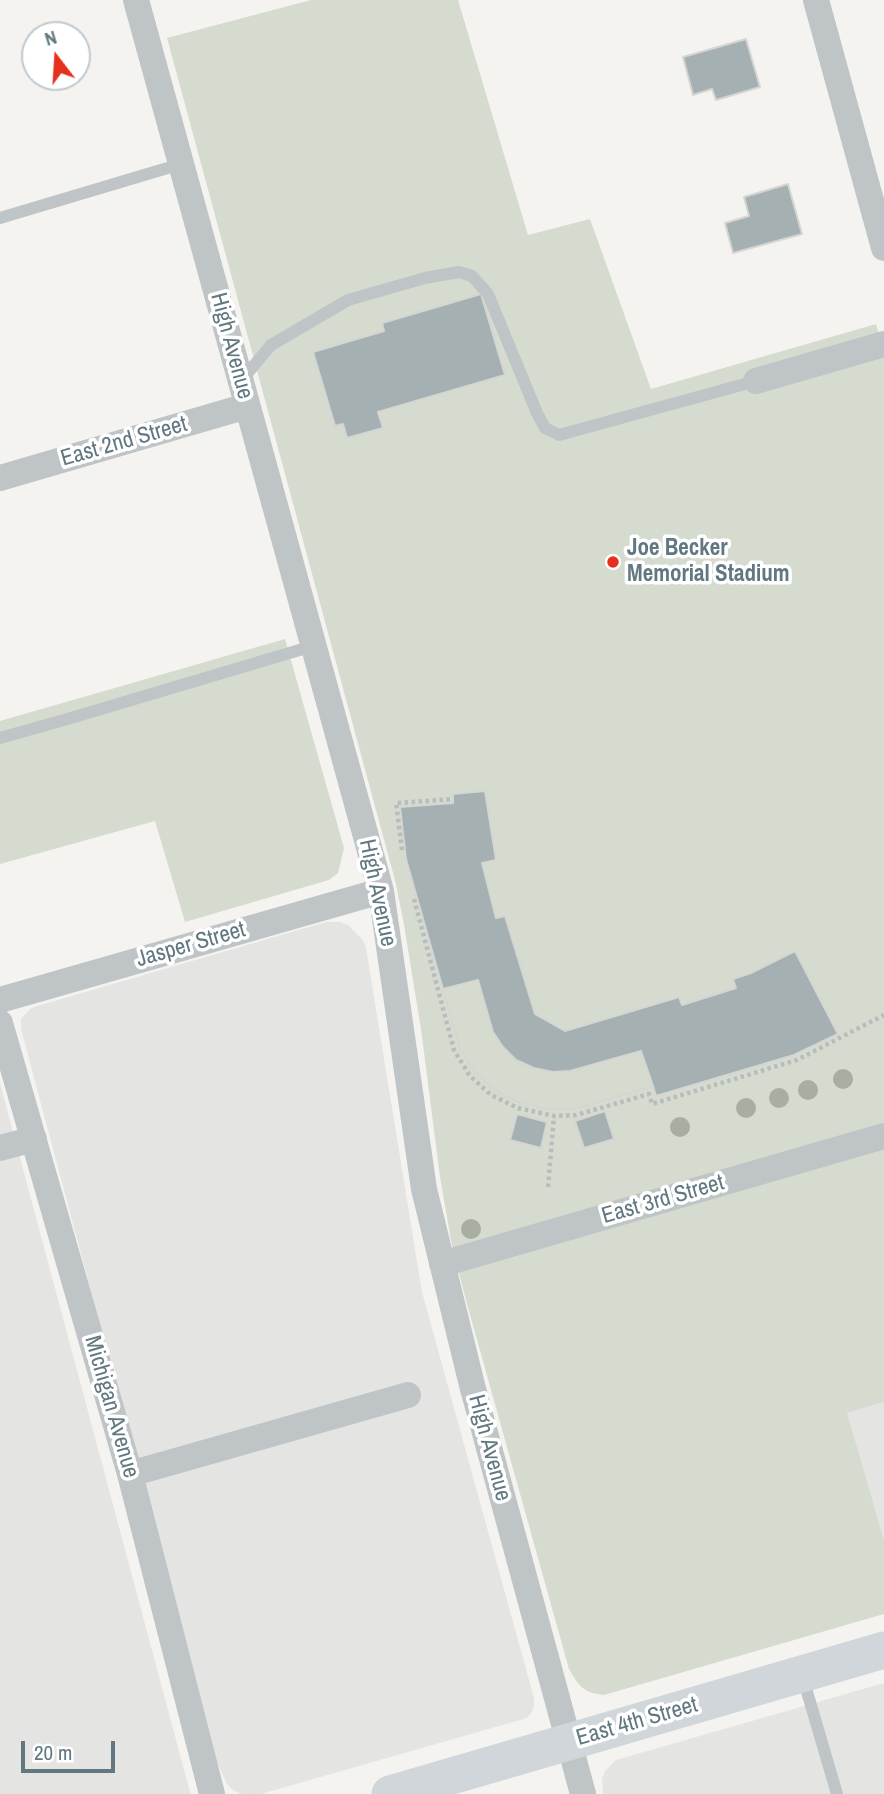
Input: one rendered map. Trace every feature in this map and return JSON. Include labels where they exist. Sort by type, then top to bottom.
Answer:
[{"type":"street","name":"High Avenue","points":[[136,0],[381,891],[425,1189],[472,1385],[583,1794]]},
{"type":"street","points":[[816,0],[884,248]]},
{"type":"street","points":[[756,381],[884,344]]},
{"type":"street","name":"East 2nd Street","points":[[0,478],[244,394]]},
{"type":"street","name":"Jasper Street","points":[[0,999],[381,891]]},
{"type":"street","name":"Michigan Avenue","points":[[0,1023],[130,1474],[212,1794]]},
{"type":"street","name":"East 3rd Street","points":[[442,1264],[884,1136]]},
{"type":"street","points":[[0,1148],[34,1139]]},
{"type":"street","points":[[130,1474],[408,1395]]},
{"type":"street","name":"East 4th Street","points":[[390,1794],[884,1650]]},
{"type":"lane","points":[[0,218],[181,164]]},
{"type":"lane","points":[[244,394],[271,345],[348,300],[425,278],[460,272],[472,276],[488,295],[537,413],[545,428],[559,435],[756,381]]},
{"type":"lane","points":[[0,738],[313,646]]},
{"type":"lane","points":[[802,1674],[837,1794]]},
{"type":"path","points":[[403,858],[396,803],[453,799]]},
{"type":"path","points":[[413,896],[454,1050],[470,1076],[491,1095],[518,1108],[554,1115],[576,1115],[649,1094],[652,1104],[797,1060],[884,1015]]},
{"type":"path","points":[[548,1187],[554,1115]]},
{"type":"shaded area","name":"Joe Becker Memorial Stadium","points":[[311,0],[458,0],[528,235],[590,219],[651,389],[876,324],[884,351],[884,1402],[847,1413],[884,1540],[884,1614],[604,1695],[582,1688],[569,1669],[467,1304],[452,1246],[440,1177],[421,1029],[396,884],[167,38]]},
{"type":"shaded area","points":[[285,639],[344,848],[338,873],[329,880],[185,922],[155,821],[0,864],[0,721]]},
{"type":"shaded area","points":[[326,922],[348,925],[363,940],[366,948],[422,1292],[534,1706],[527,1718],[261,1794],[241,1794],[227,1784],[216,1760],[21,1029],[21,1019],[37,1006]]},
{"type":"shaded area","points":[[0,1083],[190,1792],[191,1794],[0,1794]]},
{"type":"shaded area","points":[[884,1402],[884,1540],[846,1413]]},
{"type":"shaded area","points":[[884,1683],[884,1794],[603,1794],[602,1779],[605,1771],[616,1760]]},
{"type":"building","points":[[746,39],[760,87],[716,100],[712,89],[693,95],[683,57]]},
{"type":"building","points":[[788,184],[802,234],[733,253],[725,223],[749,216],[744,197]]},
{"type":"building","points":[[481,294],[505,375],[378,412],[383,428],[347,438],[343,424],[335,426],[313,352],[384,331],[382,323]]},
{"type":"building","points":[[485,791],[496,860],[482,863],[496,918],[505,916],[535,1014],[565,1031],[679,997],[682,1005],[736,988],[733,979],[795,951],[838,1034],[794,1055],[656,1096],[653,1086],[574,1109],[546,1109],[520,1103],[494,1090],[474,1071],[460,1049],[406,859],[400,807],[453,803],[453,794]]},
{"type":"building","points":[[478,980],[493,1032],[516,1060],[553,1072],[570,1071],[641,1051],[653,1086],[574,1109],[546,1109],[520,1103],[494,1090],[474,1071],[460,1049],[443,989]]},
{"type":"building","points":[[605,1111],[614,1139],[584,1148],[575,1121]]},
{"type":"building","points":[[517,1114],[547,1122],[541,1148],[510,1140]]},
{"type":"place","name":"Joe Becker Memorial Stadium","points":[[613,562]]}]
